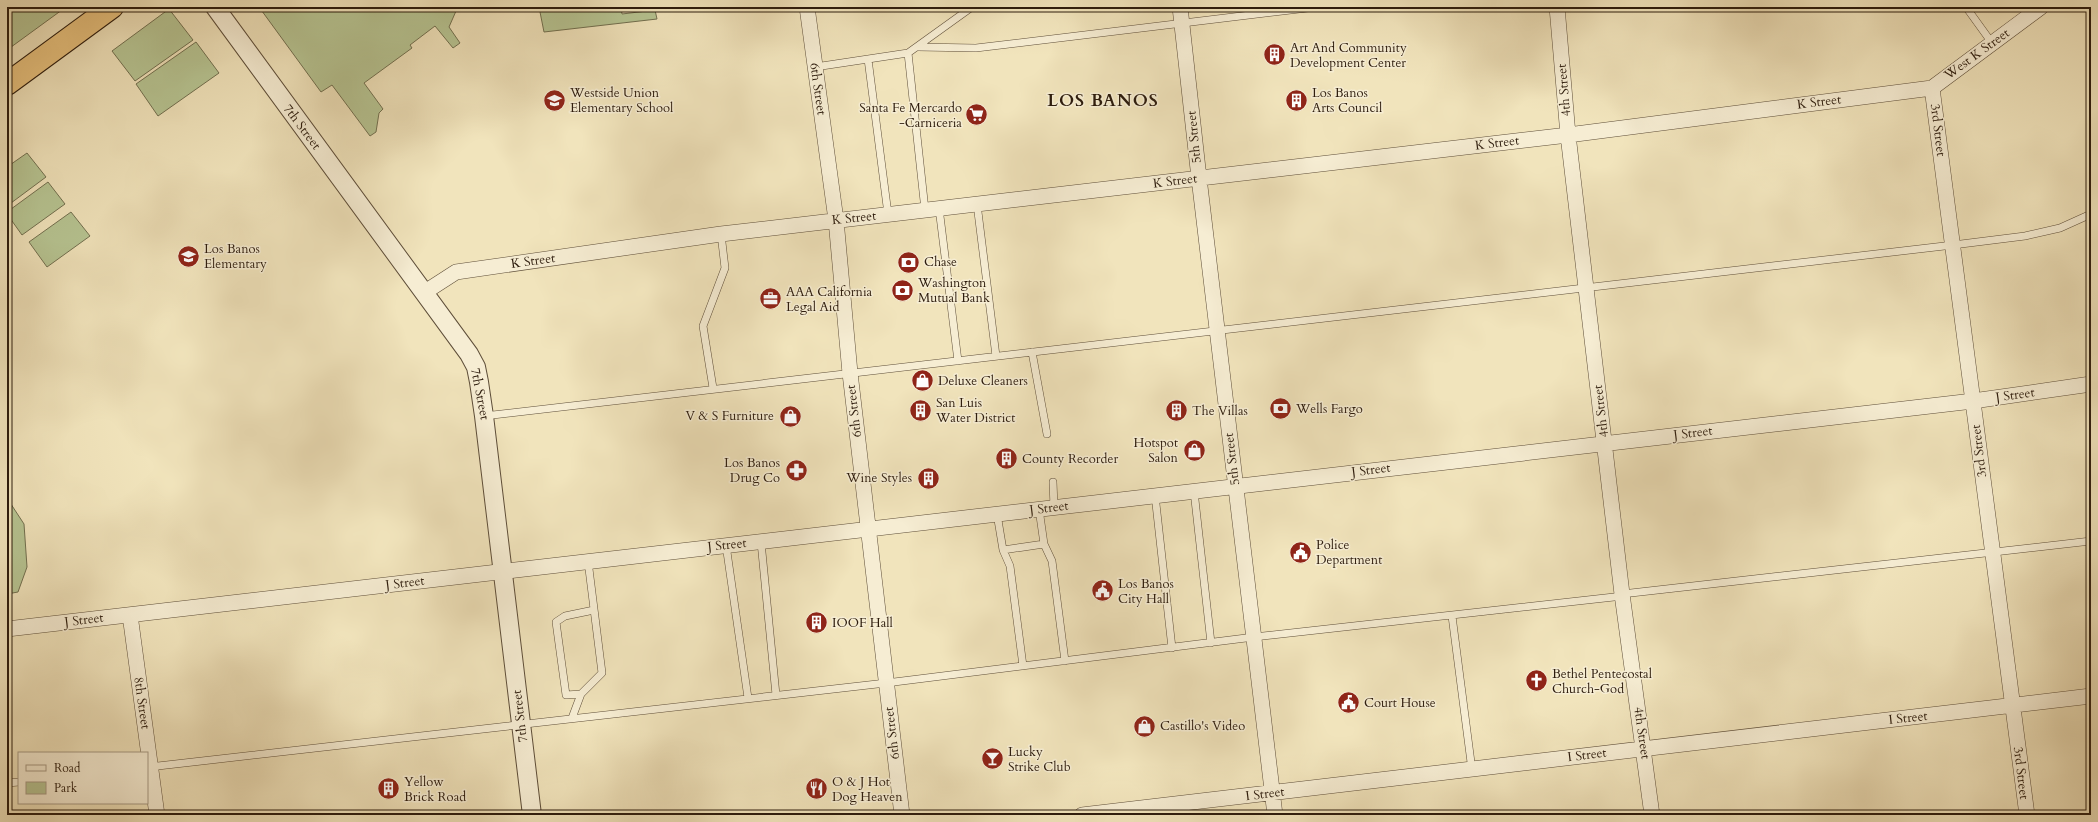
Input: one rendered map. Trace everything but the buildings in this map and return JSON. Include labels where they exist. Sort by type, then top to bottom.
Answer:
[{"type":"highway","points":[[7,84],[112,7]]},
{"type":"street","name":"7th Street","points":[[215,7],[425,292],[472,360],[479,382],[484,416],[532,815]]},
{"type":"street","name":"6th Street","points":[[807,7],[836,220],[850,374],[902,815]]},
{"type":"street","name":"5th Street","points":[[1180,7],[1235,486],[1275,815]]},
{"type":"street","name":"4th Street","points":[[1557,7],[1568,135],[1604,444],[1622,595],[1652,815]]},
{"type":"street","name":"West K Street","points":[[1932,88],[2041,7]]},
{"type":"street","name":"K Street","points":[[425,292],[456,272],[721,234],[1568,135],[1932,88]]},
{"type":"street","name":"3rd Street","points":[[1932,88],[1973,401],[1991,553],[2027,815]]},
{"type":"street","name":"J Street","points":[[7,629],[1973,401],[2091,384]]},
{"type":"street","name":"8th Street","points":[[130,615],[147,752]]},
{"type":"street","name":"I Street","points":[[1082,815],[2091,696]]},
{"type":"street","name":"8th Street","points":[[149,767],[157,815]]},
{"type":"lane","points":[[815,67],[908,52],[918,47],[972,7]]},
{"type":"lane","points":[[918,47],[976,48],[1316,7]]},
{"type":"lane","points":[[1966,7],[1992,43]]},
{"type":"lane","points":[[908,52],[932,209],[958,361]]},
{"type":"lane","points":[[868,59],[888,214]]},
{"type":"lane","points":[[977,204],[996,356]]},
{"type":"lane","points":[[484,416],[672,395],[713,388],[850,374],[2025,236],[2060,228],[2091,214]]},
{"type":"lane","points":[[713,388],[703,326],[724,268],[721,234]]},
{"type":"lane","points":[[1032,352],[1047,434]]},
{"type":"lane","points":[[1052,482],[1054,507]]},
{"type":"lane","points":[[1194,491],[1211,642]]},
{"type":"lane","points":[[1155,495],[1172,648]]},
{"type":"lane","points":[[1038,509],[1044,544],[1052,561],[1065,661]]},
{"type":"lane","points":[[997,514],[1003,550],[1010,566],[1023,666]]},
{"type":"lane","points":[[149,767],[886,683],[1211,642],[1452,616],[2091,541]]},
{"type":"lane","points":[[761,542],[776,695]]},
{"type":"lane","points":[[1003,550],[1044,544]]},
{"type":"lane","points":[[726,545],[748,698]]},
{"type":"lane","points":[[572,718],[581,694],[602,674],[588,561]]},
{"type":"lane","points":[[581,694],[566,695],[556,622],[564,616],[594,610]]},
{"type":"lane","points":[[1452,616],[1472,770]]},
{"type":"lane","points":[[7,783],[18,782]]},
{"type":"green space","points":[[7,7],[66,7],[7,50]]},
{"type":"green space","points":[[259,7],[488,7],[456,11],[449,27],[460,43],[453,48],[435,26],[410,45],[412,48],[364,83],[383,109],[379,113],[376,132],[370,136],[332,85],[321,92]]},
{"type":"green space","points":[[539,7],[621,7],[622,14],[655,10],[657,19],[544,32]]},
{"type":"green space","points":[[169,9],[193,40],[135,81],[112,51]]},
{"type":"green space","points":[[196,42],[219,73],[158,116],[136,84]]},
{"type":"green space","points":[[27,153],[46,177],[7,206],[7,167]]},
{"type":"green space","points":[[48,182],[65,204],[22,235],[7,212]]},
{"type":"green space","points":[[71,212],[90,236],[47,267],[29,242]]},
{"type":"green space","points":[[7,498],[24,524],[27,567],[18,592],[7,594]]},
{"type":"place","name":"Art And Community Development Center","points":[[1274,55]]},
{"type":"place","name":"Westside Union Elementary School","points":[[555,100]]},
{"type":"place","name":"Los Banos Arts Council","points":[[1296,100]]},
{"type":"place","name":"Santa Fe Mercardo -Carniceria","points":[[977,115]]},
{"type":"place","name":"Los Banos Elementary","points":[[188,256]]},
{"type":"place","name":"Chase","points":[[909,262]]},
{"type":"place","name":"Washington Mutual Bank","points":[[902,290]]},
{"type":"place","name":"AAA California Legal Aid","points":[[771,299]]},
{"type":"place","name":"Deluxe Cleaners","points":[[922,381]]},
{"type":"place","name":"Wells Fargo","points":[[1280,409]]},
{"type":"place","name":"San Luis Water District","points":[[921,410]]},
{"type":"place","name":"The Villas","points":[[1177,411]]},
{"type":"place","name":"V & S Furniture","points":[[790,416]]},
{"type":"place","name":"Hotspot Salon","points":[[1194,450]]},
{"type":"place","name":"County Recorder","points":[[1007,459]]},
{"type":"place","name":"Los Banos Drug Co","points":[[796,470]]},
{"type":"place","name":"Wine Styles","points":[[928,478]]},
{"type":"place","name":"Police Department","points":[[1300,552]]},
{"type":"place","name":"Los Banos City Hall","points":[[1103,591]]},
{"type":"place","name":"IOOF Hall","points":[[816,623]]},
{"type":"place","name":"Bethel Pentecostal Church-God","points":[[1537,681]]},
{"type":"place","name":"Court House","points":[[1349,703]]},
{"type":"place","name":"Castillo's Video","points":[[1145,726]]},
{"type":"place","name":"Lucky Strike Club","points":[[993,759]]},
{"type":"place","name":"Yellow Brick Road","points":[[388,789]]},
{"type":"place","name":"O & J Hot Dog Heaven","points":[[816,789]]},
{"type":"district","name":"LOS BANOS","points":[[1103,100]]}]
